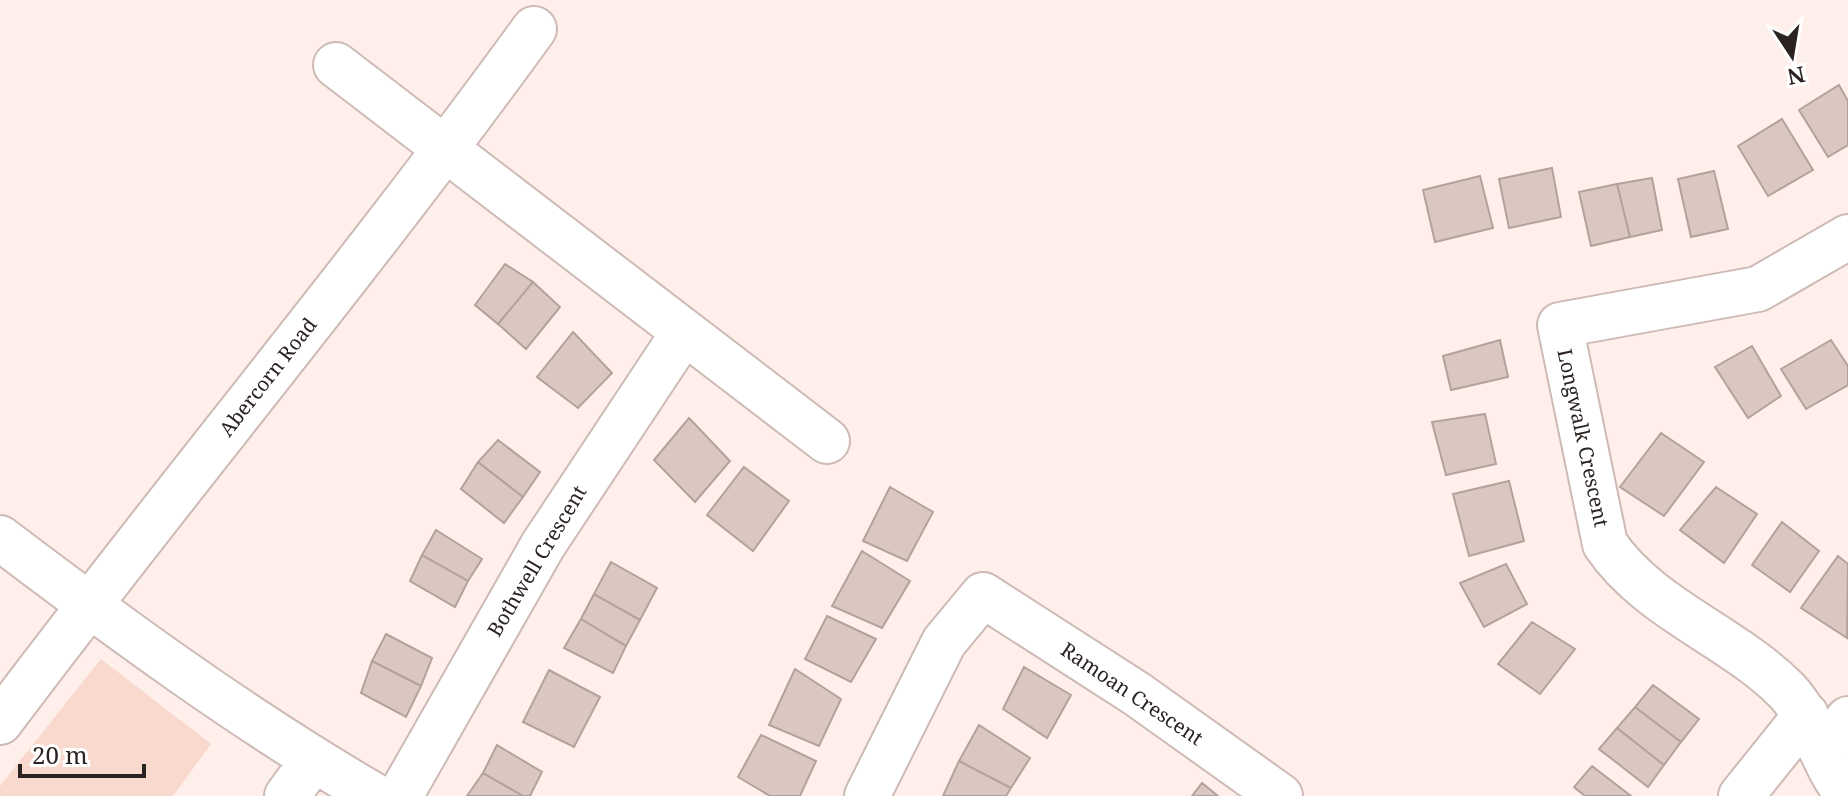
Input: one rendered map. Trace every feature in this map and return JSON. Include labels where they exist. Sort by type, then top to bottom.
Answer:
[{"type":"street","name":"Abercorn Road","points":[[0,722],[88,605],[447,149],[534,29]]},
{"type":"street","points":[[336,65],[827,441]]},
{"type":"street","name":"Longwalk Crescent","points":[[1848,237],[1758,289],[1560,325],[1605,544],[1620,566],[1643,586],[1785,689],[1825,728],[1848,795]]},
{"type":"street","name":"Bothwell Crescent","points":[[400,796],[543,545],[684,332]]},
{"type":"street","points":[[0,538],[88,605],[313,760],[375,796]]},
{"type":"street","name":"Ramoan Crescent","points":[[867,796],[944,642],[983,595],[1137,694],[1280,796]]},
{"type":"street","points":[[1741,796],[1825,728]]},
{"type":"street","points":[[287,796],[313,760]]},
{"type":"shaded area","points":[[101,659],[211,744],[173,796],[0,796],[0,786]]},
{"type":"building","points":[[1839,85],[1848,101],[1848,145],[1828,157],[1799,110]]},
{"type":"building","points":[[1782,119],[1813,170],[1768,196],[1738,146]]},
{"type":"building","points":[[1552,168],[1561,217],[1509,228],[1499,179]]},
{"type":"building","points":[[1714,171],[1728,229],[1691,237],[1678,179]]},
{"type":"building","points":[[1480,176],[1493,228],[1435,242],[1423,190]]},
{"type":"building","points":[[1652,178],[1662,230],[1630,237],[1617,184]]},
{"type":"building","points":[[1617,184],[1630,237],[1591,246],[1579,192]]},
{"type":"building","points":[[505,264],[533,282],[498,324],[475,305]]},
{"type":"building","points":[[533,282],[560,307],[526,349],[498,324]]},
{"type":"building","points":[[573,332],[612,373],[578,408],[537,377]]},
{"type":"building","points":[[1500,340],[1508,377],[1451,390],[1443,356]]},
{"type":"building","points":[[1831,340],[1848,366],[1848,385],[1806,409],[1781,369]]},
{"type":"building","points":[[1752,346],[1781,396],[1748,418],[1715,367]]},
{"type":"building","points":[[1485,414],[1496,464],[1446,475],[1432,422]]},
{"type":"building","points":[[689,418],[730,461],[695,502],[654,460]]},
{"type":"building","points":[[1661,433],[1704,462],[1664,516],[1620,487]]},
{"type":"building","points":[[498,440],[540,472],[523,497],[478,462]]},
{"type":"building","points":[[478,462],[523,497],[504,523],[461,489]]},
{"type":"building","points":[[744,467],[789,501],[753,551],[707,515]]},
{"type":"building","points":[[1509,481],[1524,541],[1469,556],[1453,494]]},
{"type":"building","points":[[890,487],[933,512],[907,561],[863,541]]},
{"type":"building","points":[[1716,487],[1757,514],[1724,563],[1680,530]]},
{"type":"building","points":[[1782,522],[1819,551],[1790,592],[1752,565]]},
{"type":"building","points":[[436,530],[482,559],[468,581],[422,555]]},
{"type":"building","points":[[862,551],[910,581],[882,628],[832,606]]},
{"type":"building","points":[[422,555],[468,581],[455,607],[410,581]]},
{"type":"building","points":[[1838,556],[1848,564],[1847,638],[1801,608]]},
{"type":"building","points":[[611,562],[657,588],[640,620],[594,594]]},
{"type":"building","points":[[1506,564],[1527,604],[1484,627],[1460,583]]},
{"type":"building","points":[[594,594],[640,620],[626,646],[581,619]]},
{"type":"building","points":[[827,616],[876,639],[851,682],[805,659]]},
{"type":"building","points":[[581,619],[626,646],[613,673],[564,648]]},
{"type":"building","points":[[1532,622],[1575,649],[1540,694],[1498,664]]},
{"type":"building","points":[[386,634],[432,658],[421,686],[372,661]]},
{"type":"building","points":[[372,661],[421,686],[406,717],[361,693]]},
{"type":"building","points":[[1024,667],[1071,695],[1047,738],[1003,709]]},
{"type":"building","points":[[795,669],[841,699],[819,746],[769,725]]},
{"type":"building","points":[[549,670],[600,697],[574,747],[523,722]]},
{"type":"building","points":[[1653,685],[1699,719],[1681,742],[1635,707]]},
{"type":"building","points":[[1635,707],[1681,742],[1664,765],[1617,728]]},
{"type":"building","points":[[979,725],[1030,758],[1011,788],[959,761]]},
{"type":"building","points":[[1617,728],[1664,765],[1648,787],[1599,749]]},
{"type":"building","points":[[761,735],[816,761],[800,796],[770,796],[738,777]]},
{"type":"building","points":[[497,745],[542,772],[530,796],[523,796],[483,773]]},
{"type":"building","points":[[959,761],[1011,788],[1006,796],[943,796]]},
{"type":"building","points":[[1592,766],[1631,796],[1585,796],[1574,787]]},
{"type":"building","points":[[483,773],[523,796],[467,796]]},
{"type":"building","points":[[1202,783],[1218,796],[1192,796]]}]
